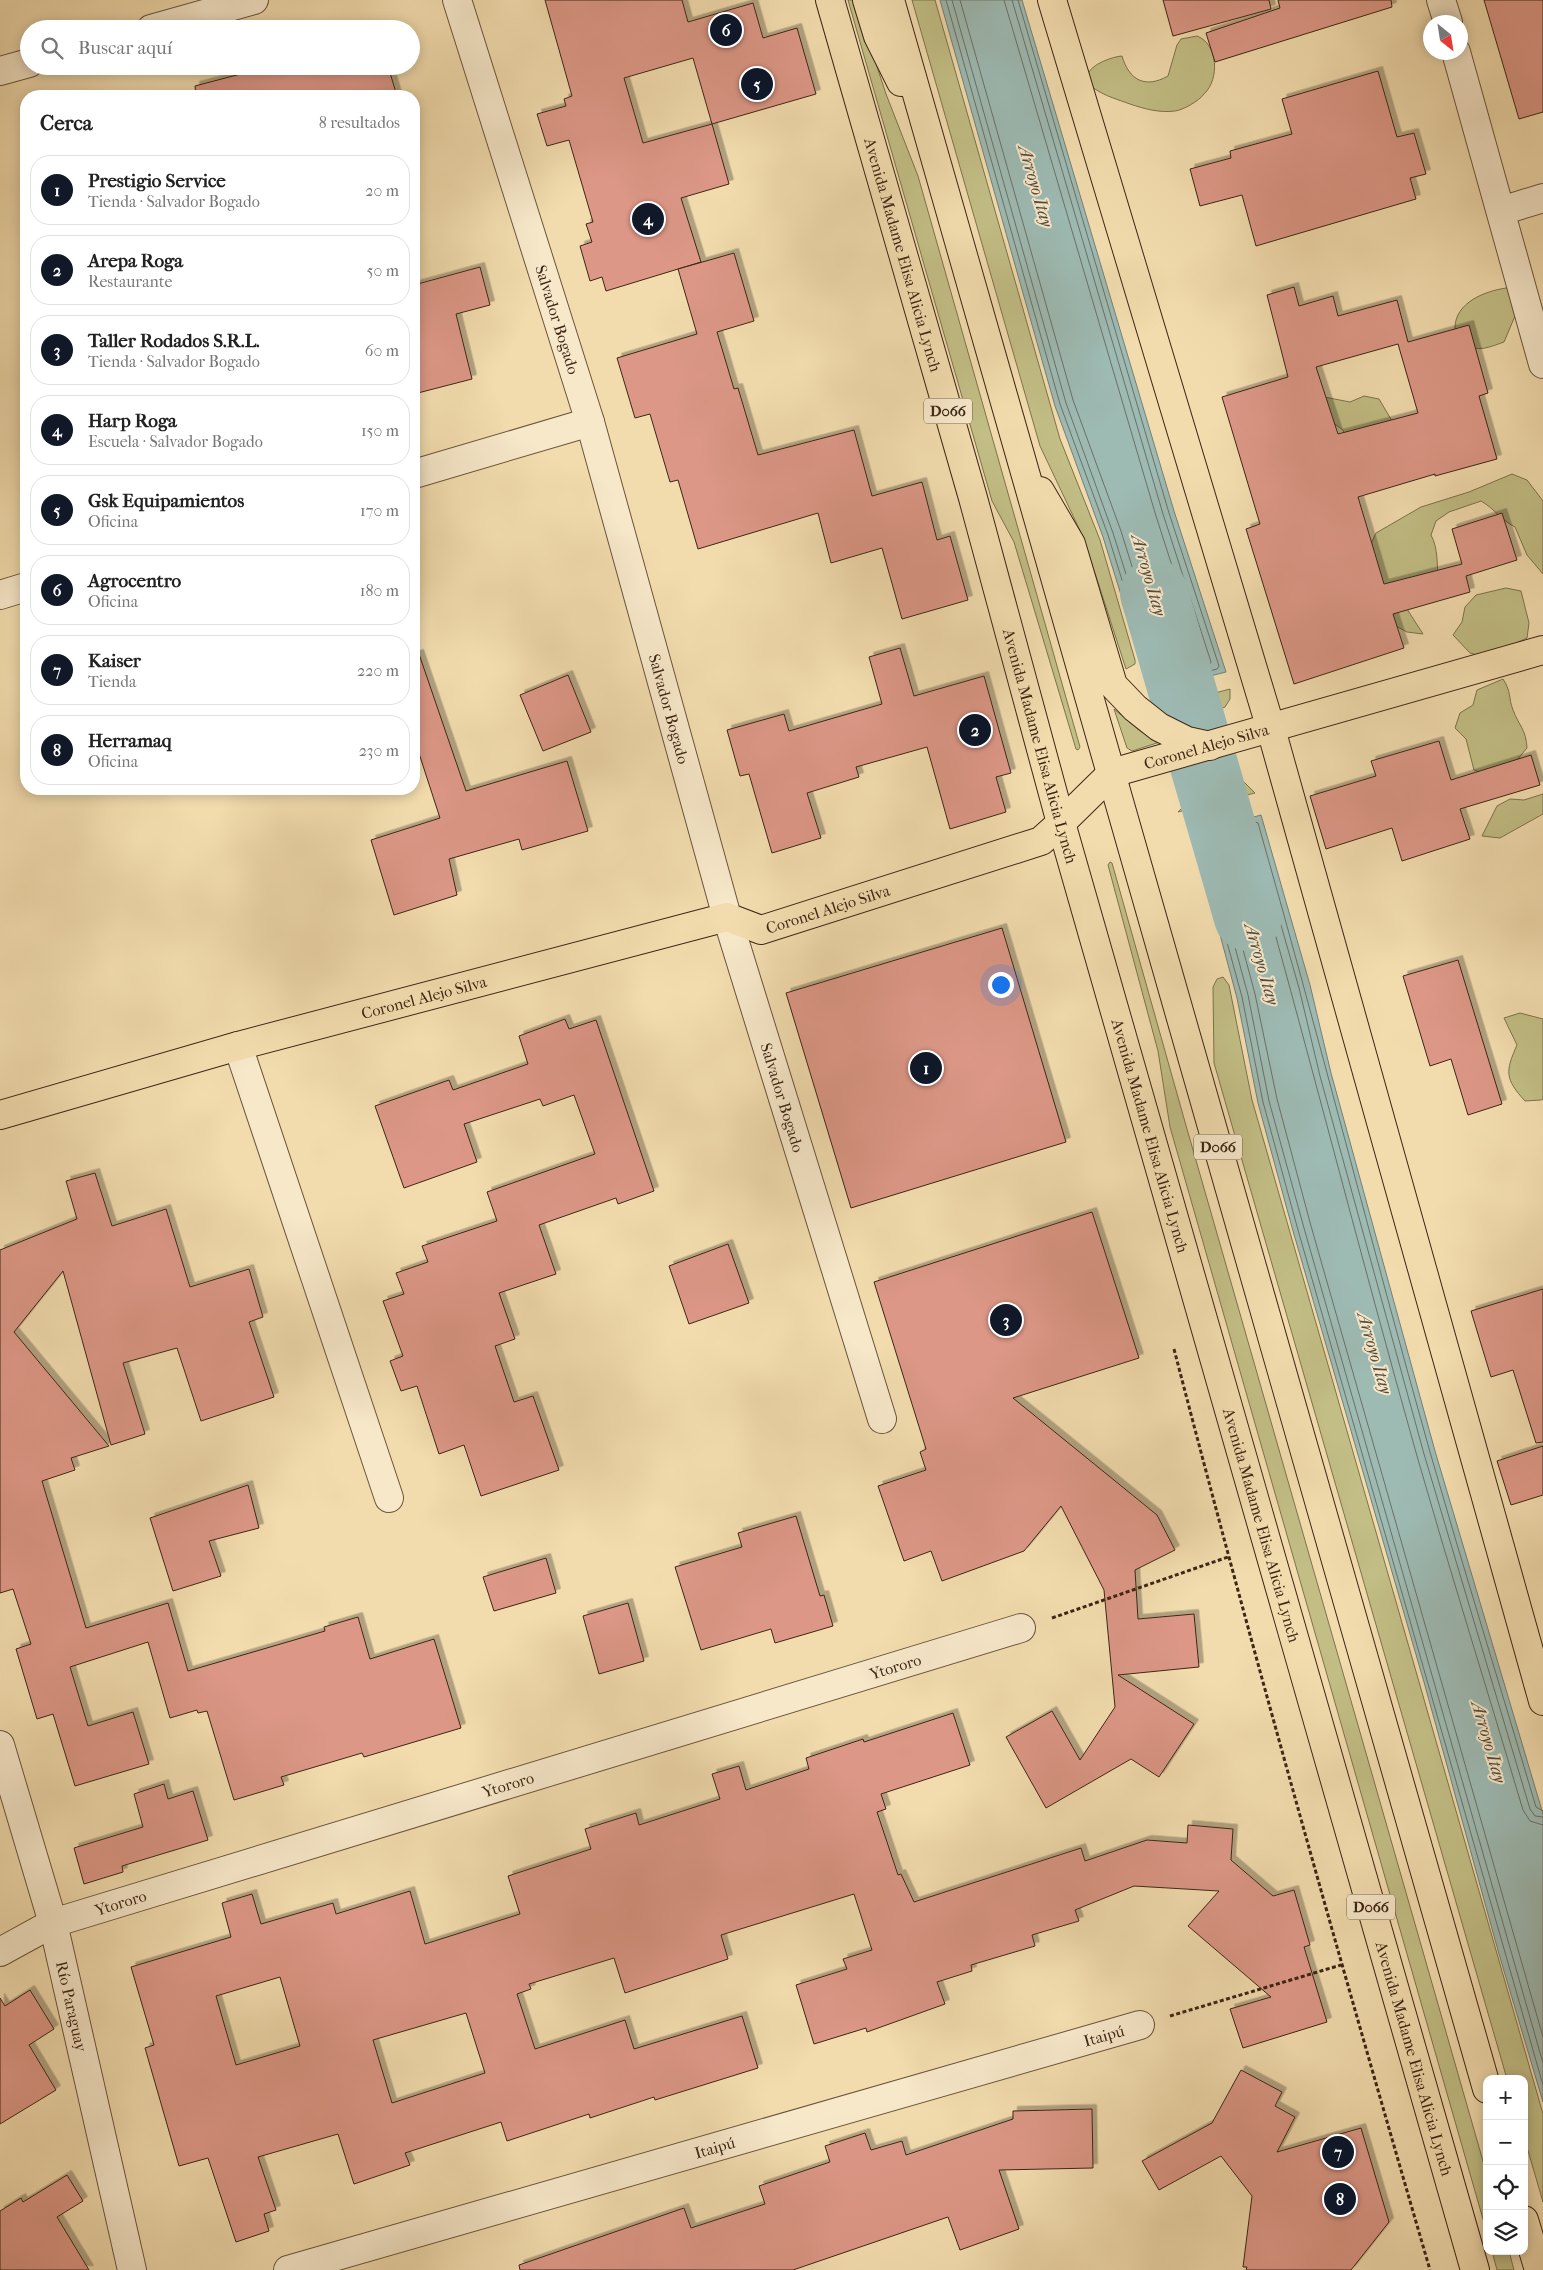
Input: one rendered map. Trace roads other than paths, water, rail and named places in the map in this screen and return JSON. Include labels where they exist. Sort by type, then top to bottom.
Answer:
[{"type":"main road","name":"Avenida Madame Elisa Alicia Lynch","points":[[830,0],[973,498],[1062,823],[1475,2270]]},
{"type":"main road","points":[[867,0],[878,36],[928,134]]},
{"type":"main road","name":"D066","points":[[890,0],[1483,2075]]},
{"type":"main road","points":[[1052,0],[1271,729],[1543,1701]]},
{"type":"main road","points":[[1021,460],[1072,544],[1113,685],[1159,727],[1188,741],[1210,746]]},
{"type":"main road","name":"Coronel Alejo Silva","points":[[0,1115],[238,1046],[727,917],[760,930],[1042,841],[1112,773],[1543,650]]},
{"type":"main road","points":[[1528,2233],[1539,2270]]},
{"type":"street","points":[[184,20],[254,0]]},
{"type":"street","name":"Salvador Bogado","points":[[457,0],[590,422],[727,917],[882,1418]]},
{"type":"street","points":[[1441,0],[1446,15]]},
{"type":"street","points":[[1458,60],[1543,364]]},
{"type":"street","points":[[0,71],[20,65]]},
{"type":"street","points":[[1501,211],[1543,198]]},
{"type":"street","points":[[420,472],[590,422]]},
{"type":"street","points":[[0,595],[20,590]]},
{"type":"street","points":[[238,1046],[389,1498]]},
{"type":"street","name":"Ytororo","points":[[0,1952],[53,1923],[1020,1628]]},
{"type":"street","name":"Río Paraguay","points":[[0,1745],[53,1923],[132,2270]]},
{"type":"street","name":"Itaipú","points":[[288,2270],[1140,2024]]},
{"type":"water","points":[[940,0],[1022,0],[1174,511],[1226,672],[1151,691],[1103,537],[1055,406]]},
{"type":"water","points":[[1261,815],[1310,985],[1331,1073],[1435,1451],[1543,1814],[1543,2102],[1293,1231],[1258,1103],[1237,998],[1193,834]]},
{"type":"waterway","name":"Arroyo Itay","points":[[1154,593],[1248,917]]},
{"type":"place","name":"Agrocentro","points":[[726,30]]},
{"type":"place","name":"Gsk Equipamientos","points":[[757,84]]},
{"type":"place","name":"Harp Roga","points":[[648,219]]},
{"type":"place","name":"Arepa Roga","points":[[975,730]]},
{"type":"place","name":"Prestigio Service","points":[[926,1068]]},
{"type":"place","name":"Taller Rodados S.R.L.","points":[[1006,1320]]},
{"type":"place","name":"Kaiser","points":[[1338,2152]]},
{"type":"place","name":"Herramaq","points":[[1340,2199]]}]
